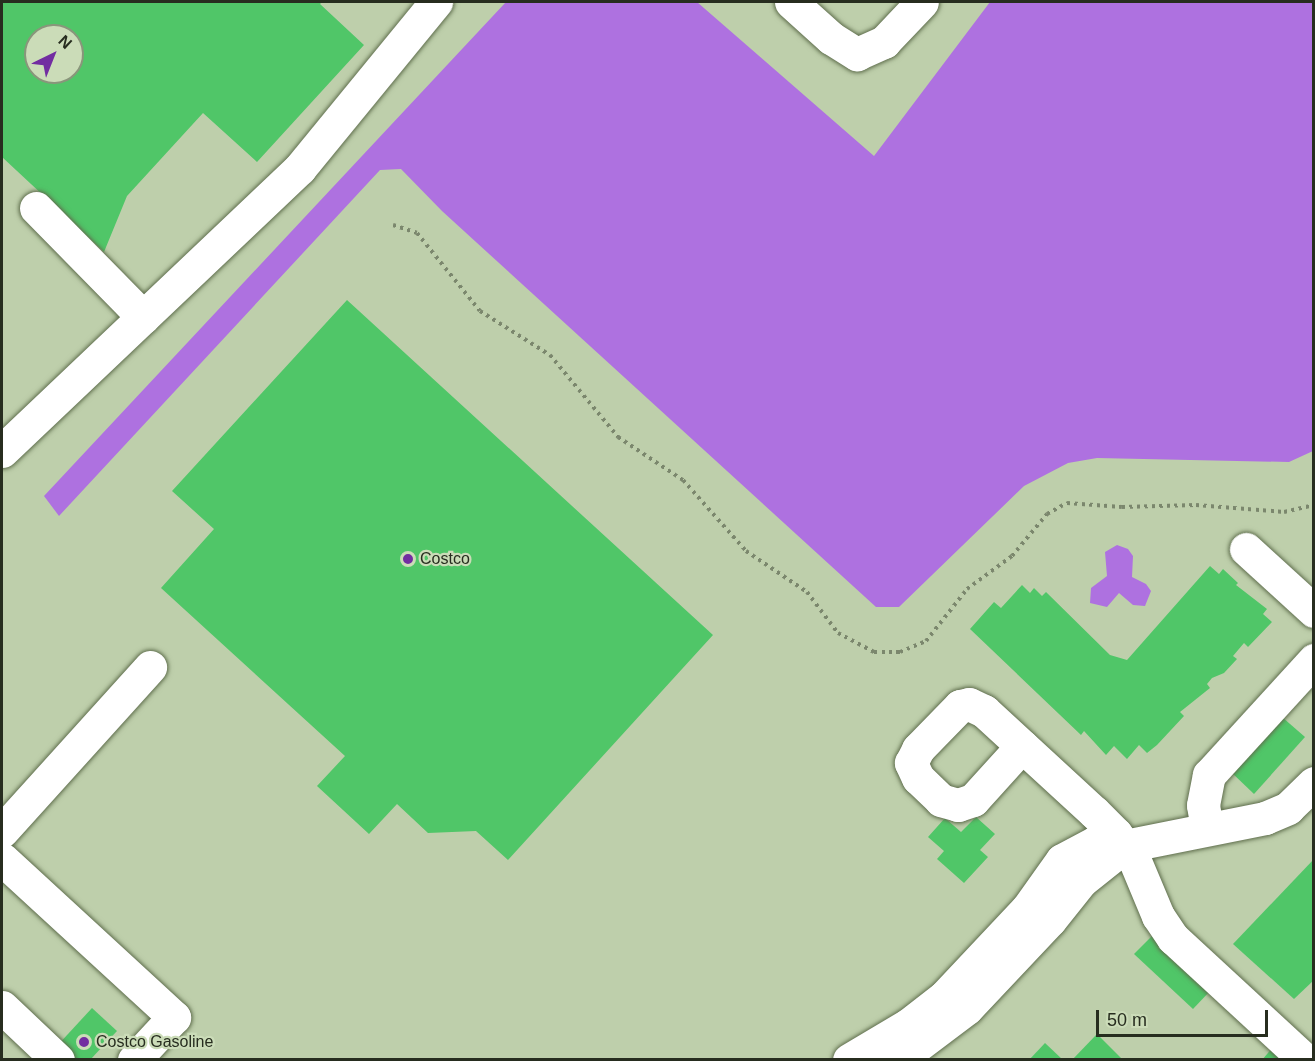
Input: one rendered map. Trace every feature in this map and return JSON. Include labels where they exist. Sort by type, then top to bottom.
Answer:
[{"type":"street","points":[[2,451],[300,168],[436,2]]},
{"type":"street","points":[[791,2],[831,38],[857,54],[884,42],[922,2]]},
{"type":"street","points":[[36,208],[143,317]]},
{"type":"street","points":[[1246,549],[1314,611]]},
{"type":"street","points":[[1207,828],[1203,805],[1209,775],[1314,660]]},
{"type":"street","points":[[2,831],[150,667]]},
{"type":"street","points":[[1023,746],[1094,812],[1125,846],[1143,877],[1158,916],[1173,938],[1305,1059]]},
{"type":"street","points":[[898,1059],[951,1022],[1097,841],[1125,846],[1277,813],[1314,783]]},
{"type":"street","points":[[2,859],[174,1017],[134,1059]]},
{"type":"street","points":[[849,1059],[927,1011],[1013,943]]},
{"type":"street","points":[[2,1007],[58,1059]]},
{"type":"path","points":[[393,225],[417,233],[480,311],[550,355],[618,436],[683,480],[746,551],[807,592],[838,633],[874,652],[900,652],[926,641],[967,589],[1012,556],[1047,514],[1067,502],[1122,507],[1196,505],[1284,512],[1314,505]]},
{"type":"shaded area","points":[[506,2],[697,2],[874,156],[990,2],[1313,2],[1313,451],[1289,462],[1097,458],[1068,463],[1024,486],[899,607],[876,607],[442,211],[401,169],[380,170],[59,516],[44,496]]},
{"type":"shaded area","points":[[1117,545],[1128,549],[1133,556],[1132,577],[1146,584],[1151,591],[1145,606],[1133,605],[1119,593],[1107,607],[1090,603],[1091,588],[1107,576],[1105,552]]},
{"type":"building","points":[[2,2],[322,2],[320,4],[364,45],[257,162],[203,113],[127,196],[104,252],[2,157]]},
{"type":"building","name":"Costco","points":[[347,300],[713,635],[508,860],[476,831],[428,833],[397,804],[369,834],[317,786],[345,756],[161,588],[214,529],[172,491]]},
{"type":"building","points":[[1210,566],[1219,574],[1223,569],[1238,583],[1236,585],[1267,609],[1263,614],[1272,622],[1248,647],[1244,643],[1233,656],[1237,659],[1224,673],[1212,678],[1207,684],[1210,688],[1180,712],[1184,716],[1157,745],[1147,753],[1139,745],[1127,759],[1114,746],[1106,755],[1084,731],[1081,735],[970,629],[994,602],[1001,608],[1022,585],[1030,593],[1034,588],[1042,596],[1046,592],[1110,655],[1127,660]]},
{"type":"building","points":[[1282,717],[1305,737],[1254,794],[1231,772]]},
{"type":"building","points":[[976,817],[995,834],[980,850],[988,857],[964,883],[937,859],[944,851],[928,837],[945,818],[961,832]]},
{"type":"building","points":[[1314,859],[1314,980],[1294,999],[1233,944]]},
{"type":"building","points":[[1152,936],[1211,990],[1193,1009],[1134,954]]},
{"type":"building","name":"Costco Gasoline","points":[[92,1008],[117,1031],[90,1060],[44,1060]]},
{"type":"building","points":[[1097,1034],[1123,1060],[1072,1060]]},
{"type":"building","points":[[1045,1043],[1063,1060],[1029,1060]]},
{"type":"building","points":[[1273,1047],[1287,1060],[1262,1060]]},
{"type":"place","name":"Costco","points":[[408,559]]},
{"type":"place","name":"Costco Gasoline","points":[[84,1042]]}]
